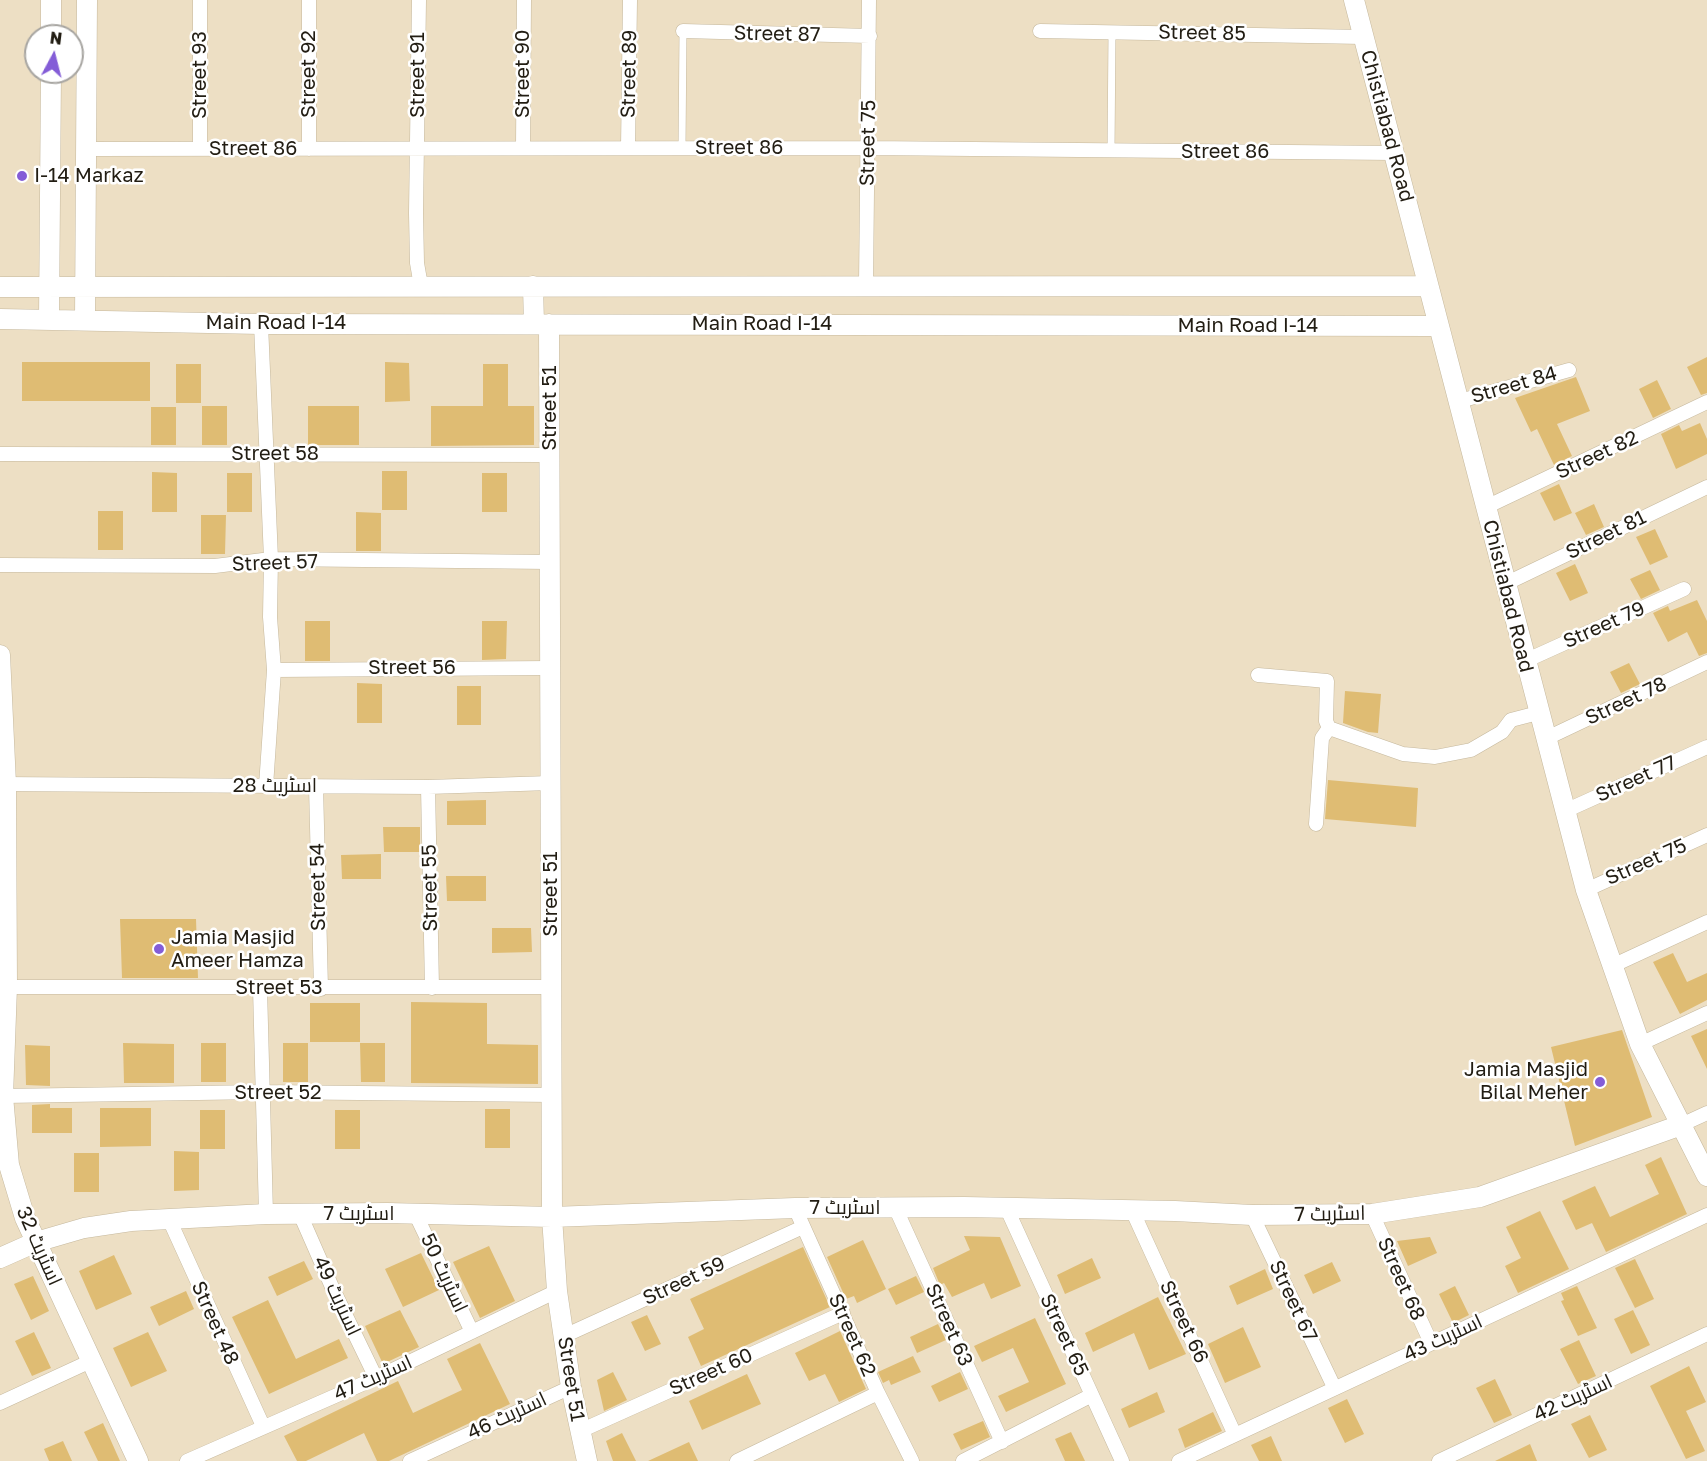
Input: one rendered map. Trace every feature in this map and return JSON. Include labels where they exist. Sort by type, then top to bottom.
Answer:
[{"type":"main road","points":[[51,0],[51,24]]},
{"type":"main road","points":[[85,320],[84,149],[87,0]]},
{"type":"main road","name":"Chistiabad Road","points":[[1354,0],[1460,401],[1538,713],[1586,890],[1640,1044],[1707,1176]]},
{"type":"main road","points":[[49,319],[51,84]]},
{"type":"main road","name":"Street 51","points":[[533,286],[542,324],[550,454],[552,1217],[557,1291],[572,1387],[587,1461]]},
{"type":"main road","name":"Main Road I-14","points":[[0,287],[1428,286]]},
{"type":"main road","name":"Main Road I-14","points":[[0,319],[261,324],[1439,326]]},
{"type":"main road","name":"اسٹریٹ 32","points":[[0,655],[3,784],[3,1096],[11,1173],[36,1242],[93,1360],[135,1460]]},
{"type":"main road","name":"اسٹریٹ 7","points":[[0,1258],[36,1242],[84,1228],[169,1219],[266,1214],[415,1213],[552,1217],[795,1208],[895,1207],[1132,1210],[1252,1215],[1372,1214],[1479,1197],[1682,1125]]},
{"type":"street","name":"Street 93","points":[[200,0],[200,149]]},
{"type":"street","name":"Street 92","points":[[309,0],[309,149]]},
{"type":"street","name":"Street 91","points":[[418,0],[416,237],[421,286]]},
{"type":"street","name":"Street 90","points":[[523,148],[524,0]]},
{"type":"street","name":"Street 89","points":[[628,148],[630,0]]},
{"type":"street","name":"Street 75","points":[[866,285],[870,36],[868,0]]},
{"type":"street","name":"Street 87","points":[[683,31],[870,36]]},
{"type":"street","name":"Street 85","points":[[1040,31],[1363,37]]},
{"type":"street","name":"Street 86","points":[[84,149],[868,148],[1394,153]]},
{"type":"street","points":[[261,324],[271,559],[270,617],[274,670],[266,786]]},
{"type":"street","name":"Street 84","points":[[1460,401],[1569,370]]},
{"type":"street","name":"Street 82","points":[[1486,507],[1707,402]]},
{"type":"street","name":"Street 58","points":[[0,454],[550,454]]},
{"type":"street","name":"Street 81","points":[[1505,584],[1707,487]]},
{"type":"street","name":"Street 57","points":[[0,565],[215,566],[271,559],[550,562]]},
{"type":"street","name":"Street 79","points":[[1525,661],[1684,589]]},
{"type":"street","name":"Street 78","points":[[1545,739],[1707,662]]},
{"type":"street","name":"Street 56","points":[[274,670],[550,668]]},
{"type":"street","points":[[1258,675],[1327,681],[1326,721],[1329,728],[1403,754],[1435,757],[1471,750],[1502,732],[1510,720],[1538,713]]},
{"type":"street","points":[[1316,824],[1322,738],[1329,728]]},
{"type":"street","name":"Street 77","points":[[1564,811],[1707,747]]},
{"type":"street","name":"اسٹریٹ 28","points":[[3,784],[428,787],[550,783]]},
{"type":"street","name":"Street 54","points":[[316,786],[321,989]]},
{"type":"street","name":"Street 55","points":[[428,787],[432,988]]},
{"type":"street","name":"Street 75","points":[[1586,890],[1707,835]]},
{"type":"street","points":[[1612,966],[1707,922]]},
{"type":"street","name":"Street 53","points":[[3,987],[321,989],[551,987]]},
{"type":"street","points":[[260,988],[266,1214]]},
{"type":"street","points":[[1640,1044],[1707,1013]]},
{"type":"street","name":"Street 52","points":[[3,1096],[262,1092],[553,1095]]},
{"type":"street","points":[[1682,1125],[1707,1113]]},
{"type":"street","name":"Street 63","points":[[895,1207],[1002,1442]]},
{"type":"street","name":"Street 62","points":[[795,1208],[878,1393],[912,1461]]},
{"type":"street","name":"Street 65","points":[[1007,1209],[1122,1461]]},
{"type":"street","name":"Street 66","points":[[1132,1210],[1235,1435]]},
{"type":"street","name":"اسٹریٹ 50","points":[[415,1213],[472,1332]]},
{"type":"street","name":"اسٹریٹ 49","points":[[300,1214],[332,1287],[376,1377]]},
{"type":"street","name":"Street 68","points":[[1372,1214],[1431,1343]]},
{"type":"street","name":"Street 67","points":[[1252,1215],[1334,1388]]},
{"type":"street","name":"اسٹریٹ 43","points":[[1179,1461],[1707,1215]]},
{"type":"street","name":"Street 48","points":[[169,1219],[263,1426]]},
{"type":"street","name":"Street 59","points":[[564,1336],[803,1227]]},
{"type":"street","name":"اسٹریٹ 47","points":[[187,1461],[376,1377],[557,1291]]},
{"type":"street","name":"Street 60","points":[[580,1431],[843,1313]]},
{"type":"street","name":"اسٹریٹ 42","points":[[1438,1461],[1707,1334]]},
{"type":"street","points":[[0,1403],[93,1360]]},
{"type":"street","name":"اسٹریٹ 46","points":[[410,1461],[572,1387]]},
{"type":"street","points":[[737,1461],[878,1393]]},
{"type":"street","points":[[963,1461],[1092,1395]]},
{"type":"lane","points":[[682,148],[683,31]]},
{"type":"lane","points":[[1111,151],[1112,32]]},
{"type":"building","points":[[1707,357],[1707,393],[1701,395],[1687,367]]},
{"type":"building","points":[[22,362],[150,362],[150,401],[22,401]]},
{"type":"building","points":[[385,362],[409,363],[410,401],[385,402]]},
{"type":"building","points":[[176,364],[201,364],[201,403],[176,403]]},
{"type":"building","points":[[483,364],[508,364],[508,406],[534,406],[534,445],[431,446],[431,406],[483,406]]},
{"type":"building","points":[[1576,377],[1590,411],[1557,424],[1572,456],[1554,465],[1537,429],[1531,432],[1515,398]]},
{"type":"building","points":[[1657,380],[1671,409],[1653,418],[1639,389]]},
{"type":"building","points":[[202,406],[227,406],[227,445],[202,445]]},
{"type":"building","points":[[308,406],[359,406],[359,445],[308,445]]},
{"type":"building","points":[[151,407],[176,407],[176,445],[151,445]]},
{"type":"building","points":[[1700,423],[1707,439],[1707,454],[1676,469],[1661,434],[1679,425],[1682,431]]},
{"type":"building","points":[[382,471],[407,471],[407,510],[382,510]]},
{"type":"building","points":[[152,472],[177,473],[177,512],[152,512]]},
{"type":"building","points":[[227,473],[252,473],[252,512],[227,512]]},
{"type":"building","points":[[482,473],[507,473],[507,512],[482,512]]},
{"type":"building","points":[[1559,484],[1572,513],[1554,521],[1540,493]]},
{"type":"building","points":[[1594,504],[1604,527],[1586,535],[1575,513]]},
{"type":"building","points":[[98,511],[123,511],[123,550],[98,550]]},
{"type":"building","points":[[356,512],[381,513],[381,551],[356,551]]},
{"type":"building","points":[[201,515],[226,515],[225,554],[201,554]]},
{"type":"building","points":[[1655,529],[1668,557],[1650,565],[1636,537]]},
{"type":"building","points":[[1575,564],[1588,593],[1570,601],[1556,573]]},
{"type":"building","points":[[1650,570],[1660,590],[1641,599],[1630,579]]},
{"type":"building","points":[[1697,600],[1707,621],[1707,653],[1699,656],[1687,632],[1668,642],[1653,613],[1668,606],[1670,611]]},
{"type":"building","points":[[305,621],[330,621],[330,661],[305,661]]},
{"type":"building","points":[[482,621],[507,621],[506,659],[482,660]]},
{"type":"building","points":[[1629,663],[1640,684],[1621,693],[1610,672]]},
{"type":"building","points":[[357,683],[382,684],[382,723],[357,723]]},
{"type":"building","points":[[457,686],[481,686],[481,725],[457,725]]},
{"type":"building","points":[[1345,691],[1381,694],[1378,733],[1343,723]]},
{"type":"building","points":[[1328,780],[1418,788],[1416,827],[1325,819]]},
{"type":"building","points":[[486,800],[486,825],[447,825],[447,801]]},
{"type":"building","points":[[383,827],[420,827],[420,852],[384,852]]},
{"type":"building","points":[[381,854],[381,879],[342,879],[341,855]]},
{"type":"building","points":[[446,876],[486,876],[486,901],[447,901]]},
{"type":"building","name":"Jamia Masjid Ameer Hamza","points":[[120,919],[196,919],[198,978],[122,978]]},
{"type":"building","points":[[492,928],[531,928],[532,952],[492,953]]},
{"type":"building","points":[[1673,953],[1687,982],[1707,973],[1707,1000],[1680,1014],[1653,962]]},
{"type":"building","points":[[411,1002],[487,1003],[487,1044],[538,1045],[538,1084],[411,1083]]},
{"type":"building","points":[[310,1003],[360,1003],[360,1042],[310,1042]]},
{"type":"building","points":[[1707,1029],[1707,1069],[1691,1036]]},
{"type":"building","name":"Jamia Masjid Bilal Meher","points":[[1622,1030],[1652,1117],[1575,1146],[1551,1047]]},
{"type":"building","points":[[123,1043],[174,1044],[174,1083],[124,1083]]},
{"type":"building","points":[[201,1043],[226,1043],[226,1082],[201,1082]]},
{"type":"building","points":[[283,1043],[308,1043],[308,1082],[283,1082]]},
{"type":"building","points":[[360,1043],[385,1043],[385,1082],[361,1082]]},
{"type":"building","points":[[25,1045],[50,1046],[50,1086],[26,1085]]},
{"type":"building","points":[[50,1104],[50,1108],[72,1108],[72,1133],[32,1133],[32,1105]]},
{"type":"building","points":[[100,1108],[151,1108],[151,1146],[100,1147]]},
{"type":"building","points":[[485,1109],[510,1109],[510,1148],[485,1148]]},
{"type":"building","points":[[200,1110],[225,1110],[225,1149],[200,1149]]},
{"type":"building","points":[[335,1110],[360,1110],[360,1149],[335,1149]]},
{"type":"building","points":[[174,1151],[199,1152],[199,1190],[174,1191]]},
{"type":"building","points":[[74,1153],[99,1153],[99,1192],[74,1192]]},
{"type":"building","points":[[1661,1157],[1687,1214],[1606,1252],[1592,1223],[1576,1230],[1562,1201],[1595,1186],[1610,1217],[1659,1194],[1645,1165]]},
{"type":"building","points":[[1540,1211],[1569,1269],[1518,1293],[1505,1266],[1521,1258],[1506,1227]]},
{"type":"building","points":[[964,1236],[1000,1237],[1021,1286],[991,1299],[984,1283],[952,1297],[944,1283],[940,1285],[933,1268],[970,1250]]},
{"type":"building","points":[[1430,1237],[1437,1253],[1408,1266],[1397,1241]]},
{"type":"building","points":[[863,1240],[886,1289],[857,1303],[854,1296],[846,1299],[827,1257]]},
{"type":"building","points":[[489,1246],[515,1301],[480,1318],[453,1262]]},
{"type":"building","points":[[803,1247],[830,1307],[701,1366],[688,1337],[704,1329],[690,1299]]},
{"type":"building","points":[[421,1253],[439,1290],[403,1307],[385,1269]]},
{"type":"building","points":[[114,1255],[132,1294],[96,1310],[79,1271]]},
{"type":"building","points":[[1092,1258],[1101,1278],[1065,1294],[1057,1275]]},
{"type":"building","points":[[1635,1259],[1654,1299],[1635,1308],[1615,1268]]},
{"type":"building","points":[[304,1261],[313,1279],[277,1296],[268,1277]]},
{"type":"building","points":[[1332,1262],[1341,1281],[1313,1294],[1304,1275]]},
{"type":"building","points":[[1265,1269],[1273,1289],[1237,1305],[1229,1286]]},
{"type":"building","points":[[33,1276],[49,1311],[31,1320],[14,1284]]},
{"type":"building","points":[[916,1276],[924,1292],[896,1305],[888,1289]]},
{"type":"building","points":[[1455,1286],[1469,1315],[1453,1323],[1439,1294]]},
{"type":"building","points":[[1577,1286],[1597,1328],[1578,1336],[1561,1301],[1564,1300],[1561,1293]]},
{"type":"building","points":[[186,1291],[194,1309],[159,1326],[150,1307]]},
{"type":"building","points":[[1158,1297],[1186,1354],[1149,1370],[1134,1333],[1093,1352],[1085,1333]]},
{"type":"building","points":[[268,1300],[296,1359],[339,1339],[348,1358],[269,1394],[232,1317]]},
{"type":"building","points":[[400,1310],[419,1347],[383,1364],[365,1326]]},
{"type":"building","points":[[1633,1310],[1650,1345],[1631,1354],[1614,1319]]},
{"type":"building","points":[[647,1315],[661,1344],[645,1351],[631,1322]]},
{"type":"building","points":[[1035,1318],[1066,1384],[1006,1412],[998,1396],[1029,1382],[1013,1348],[982,1362],[974,1346]]},
{"type":"building","points":[[938,1324],[946,1340],[917,1353],[910,1337]]},
{"type":"building","points":[[1243,1327],[1261,1367],[1225,1383],[1208,1344]]},
{"type":"building","points":[[840,1331],[866,1389],[839,1402],[825,1374],[809,1381],[795,1353]]},
{"type":"building","points":[[34,1332],[51,1368],[32,1376],[15,1341]]},
{"type":"building","points":[[148,1332],[167,1371],[131,1387],[113,1348]]},
{"type":"building","points":[[1579,1340],[1596,1376],[1578,1384],[1560,1349]]},
{"type":"building","points":[[480,1343],[510,1404],[389,1461],[377,1461],[364,1433],[306,1461],[297,1461],[284,1436],[398,1381],[413,1413],[462,1390],[447,1359]]},
{"type":"building","points":[[913,1356],[921,1372],[891,1385],[889,1380],[883,1383],[878,1372]]},
{"type":"building","points":[[1689,1366],[1706,1402],[1686,1411],[1705,1451],[1686,1459],[1650,1386]]},
{"type":"building","points":[[613,1372],[627,1400],[604,1411],[597,1380]]},
{"type":"building","points":[[960,1372],[968,1389],[939,1402],[931,1386]]},
{"type":"building","points":[[747,1374],[761,1404],[702,1430],[689,1401]]},
{"type":"building","points":[[1495,1379],[1512,1415],[1494,1423],[1476,1388]]},
{"type":"building","points":[[1157,1392],[1165,1412],[1129,1428],[1121,1409]]},
{"type":"building","points":[[1347,1399],[1364,1434],[1345,1443],[1328,1408]]},
{"type":"building","points":[[1213,1412],[1222,1431],[1185,1448],[1178,1429]]},
{"type":"building","points":[[1590,1415],[1607,1450],[1589,1458],[1571,1424]]},
{"type":"building","points":[[983,1421],[990,1437],[961,1450],[953,1434]]},
{"type":"building","points":[[103,1423],[120,1461],[98,1461],[84,1432]]},
{"type":"building","points":[[1071,1432],[1085,1461],[1065,1461],[1055,1439]]},
{"type":"building","points":[[622,1433],[636,1461],[613,1461],[606,1441]]},
{"type":"building","points":[[1271,1436],[1282,1461],[1259,1461],[1251,1445]]},
{"type":"building","points":[[63,1441],[72,1461],[49,1461],[44,1449]]},
{"type":"building","points":[[689,1442],[698,1461],[648,1461]]},
{"type":"building","points":[[1530,1444],[1537,1461],[1495,1461]]},
{"type":"place","name":"I-14 Markaz","points":[[22,176]]},
{"type":"place","name":"Jamia Masjid Ameer Hamza","points":[[159,949]]},
{"type":"place","name":"Jamia Masjid Bilal Meher","points":[[1600,1082]]}]
